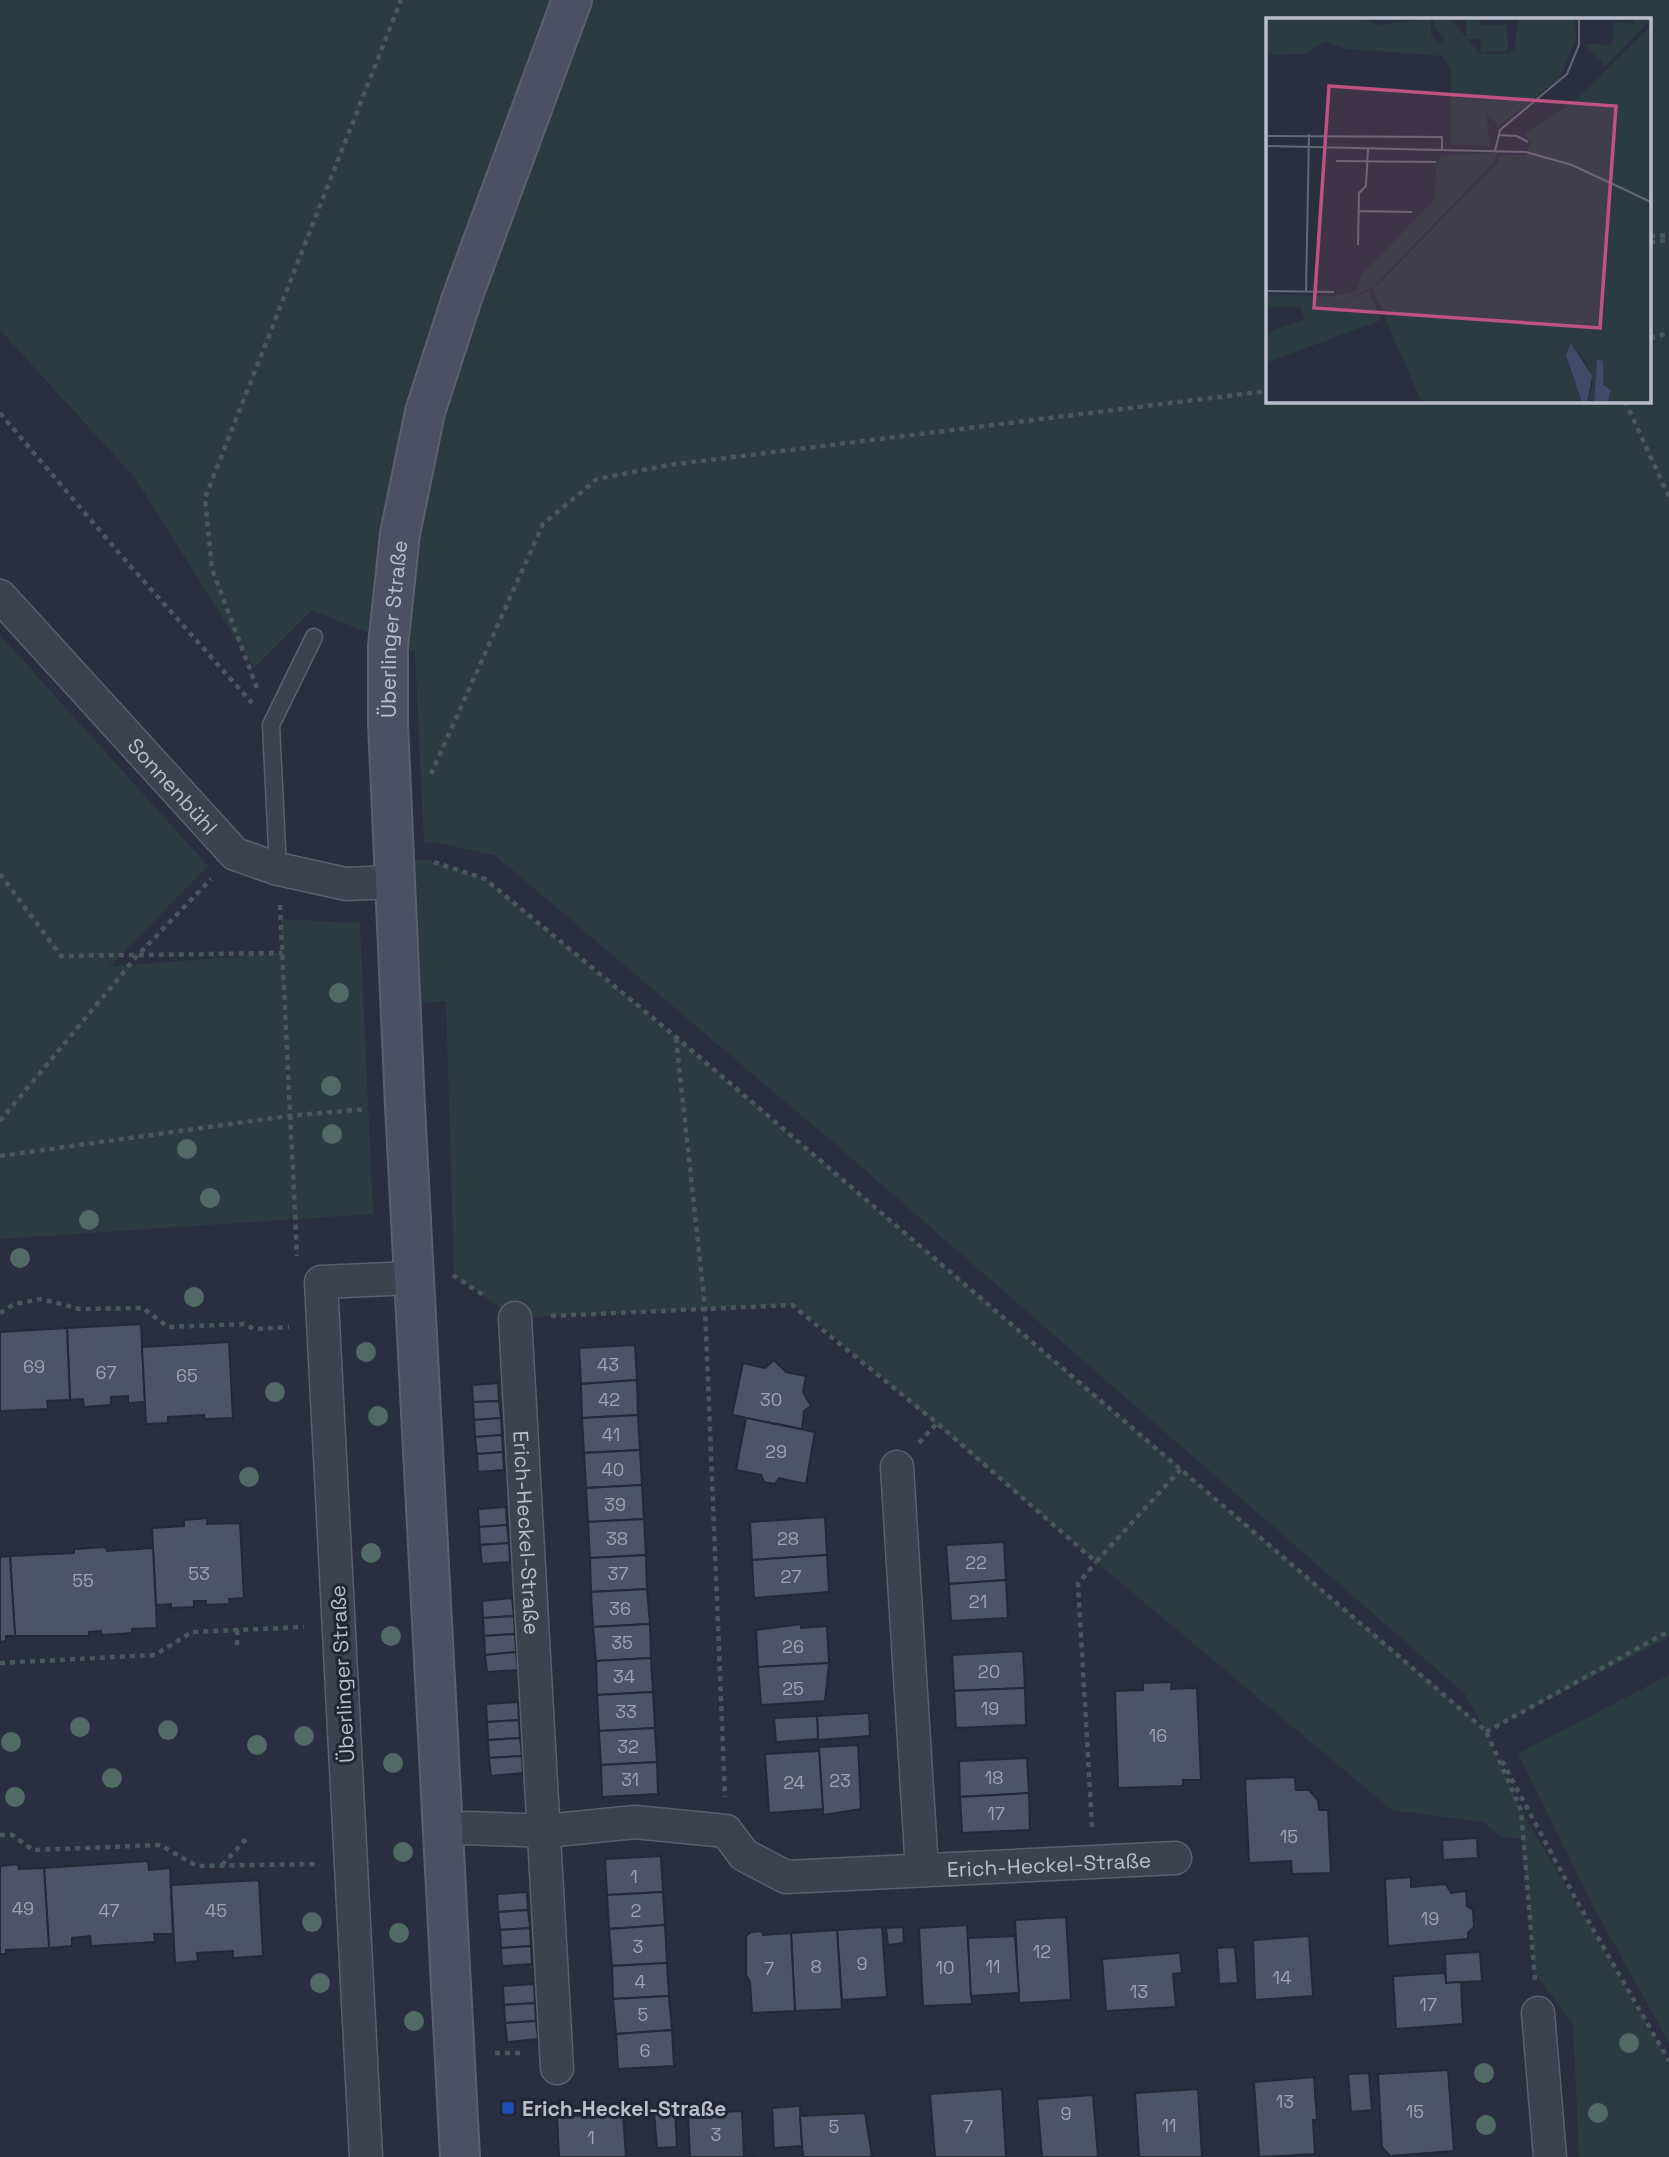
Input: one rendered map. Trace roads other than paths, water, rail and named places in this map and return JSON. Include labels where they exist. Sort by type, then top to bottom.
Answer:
[{"type":"street","name":"Überlinger Straße","points":[[460,2157],[413,1278],[388,646],[400,534],[425,412],[461,298],[570,5]]},
{"type":"street","name":"Sonnenbühl","points":[[0,596],[235,854],[278,869],[346,884],[395,871]]},
{"type":"street","name":"Überlinger Straße","points":[[366,2157],[321,1282],[413,1278]]},
{"type":"street","name":"Erich-Heckel-Straße","points":[[516,1318],[557,2068]]},
{"type":"street","name":"Erich-Heckel-Straße","points":[[897,1468],[922,1870]]},
{"type":"street","name":"Erich-Heckel-Straße","points":[[546,1831],[635,1822],[726,1831],[744,1855],[786,1877],[1175,1858]]},
{"type":"street","points":[[442,1832],[467,1828],[546,1831]]},
{"type":"street","points":[[1538,2012],[1550,2157]]},
{"type":"lane","points":[[278,869],[271,725],[314,637]]},
{"type":"place","name":"Erich-Heckel-Straße","points":[[508,2108]]}]
